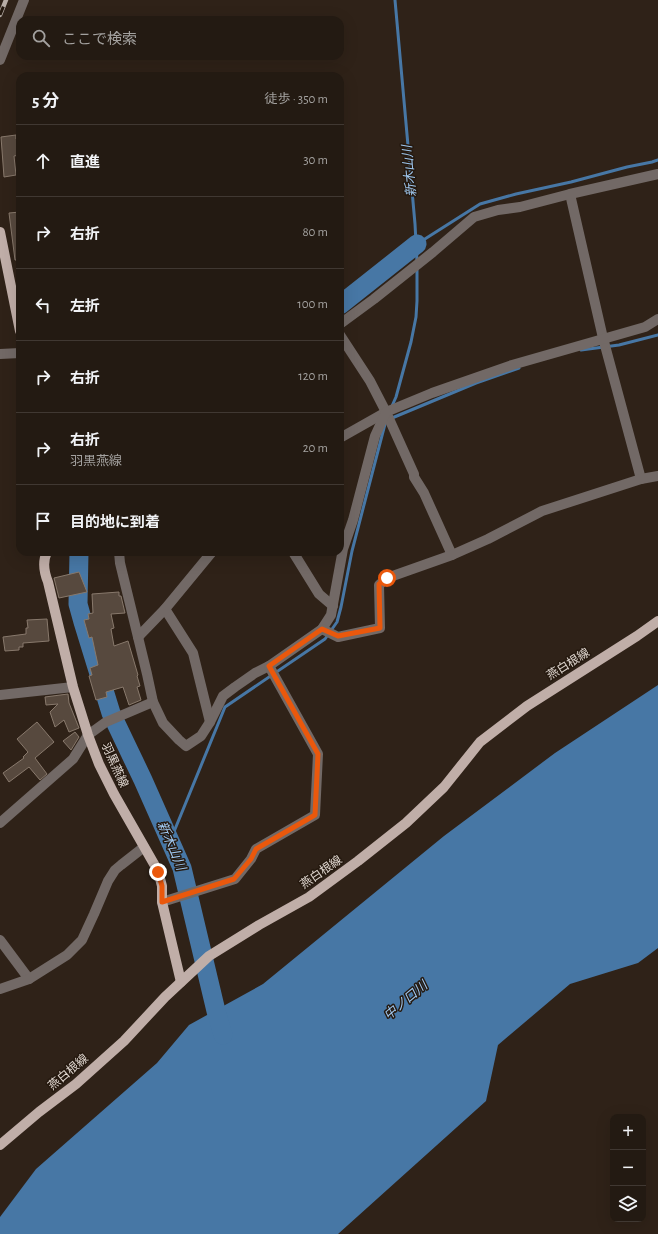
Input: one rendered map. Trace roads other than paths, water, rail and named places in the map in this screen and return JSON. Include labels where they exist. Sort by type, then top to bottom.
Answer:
[{"type":"main road","points":[[0,232],[16,311]]},
{"type":"main road","name":"羽黒燕線","points":[[46,556],[43,565],[44,572],[48,582],[73,687],[88,735],[99,764],[114,794],[158,872],[162,886],[162,902],[181,982]]},
{"type":"main road","name":"燕白根線","points":[[0,1145],[39,1112],[76,1084],[124,1041],[165,997],[209,956],[259,925],[309,897],[358,861],[406,823],[444,788],[480,742],[527,706],[658,621]]},
{"type":"street","points":[[18,16],[24,0]]},
{"type":"street","points":[[0,60],[16,20]]},
{"type":"street","points":[[344,321],[433,252],[474,217],[498,210],[520,207],[658,174]]},
{"type":"street","points":[[570,194],[603,338],[641,479]]},
{"type":"street","points":[[344,436],[386,412],[432,393],[512,365],[645,327],[658,318]]},
{"type":"street","points":[[344,341],[370,381],[386,412],[414,477],[424,493],[452,555]]},
{"type":"street","points":[[0,354],[16,352]]},
{"type":"street","points":[[344,549],[375,436],[386,412]]},
{"type":"street","points":[[322,629],[338,636],[380,628],[379,584],[387,578],[452,555],[488,539],[542,511],[641,479],[658,476]]},
{"type":"street","points":[[119,556],[153,702],[163,723],[186,746],[200,736],[210,722],[223,696],[322,629],[331,615],[343,556]]},
{"type":"street","points":[[138,636],[165,609],[209,556]]},
{"type":"street","points":[[295,556],[319,594],[333,606]]},
{"type":"street","points":[[165,609],[193,653],[210,722]]},
{"type":"street","points":[[162,902],[234,879],[251,859],[256,849],[315,815],[318,754],[269,666]]},
{"type":"street","points":[[0,695],[73,687]]},
{"type":"street","points":[[0,824],[73,759],[88,735],[106,722],[153,702]]},
{"type":"street","points":[[0,989],[29,979],[67,955],[82,940],[108,881],[115,870],[144,847]]},
{"type":"street","points":[[0,940],[29,979]]},
{"type":"water","name":"中ノ口川","points":[[658,685],[658,948],[638,963],[570,984],[498,1045],[486,1101],[338,1234],[0,1234],[0,1217],[36,1169],[157,1063],[189,1025],[263,984],[444,836],[555,753]]},
{"type":"waterway","name":"新木山川","points":[[395,0],[417,261]]},
{"type":"waterway","points":[[417,244],[480,204],[658,160]]},
{"type":"waterway","name":"新木山川","points":[[344,302],[417,244]]},
{"type":"waterway","points":[[392,406],[396,397],[411,342],[416,317],[417,269]]},
{"type":"waterway","points":[[581,350],[619,345],[658,335]]},
{"type":"waterway","points":[[392,418],[476,383],[519,368]]},
{"type":"waterway","points":[[171,839],[225,707],[325,639],[337,622],[352,551],[385,424]]},
{"type":"waterway","name":"新木山川","points":[[79,556],[78,604],[83,622],[111,713],[182,868],[223,1035]]},
{"type":"railway","points":[[0,15],[6,0]]}]
